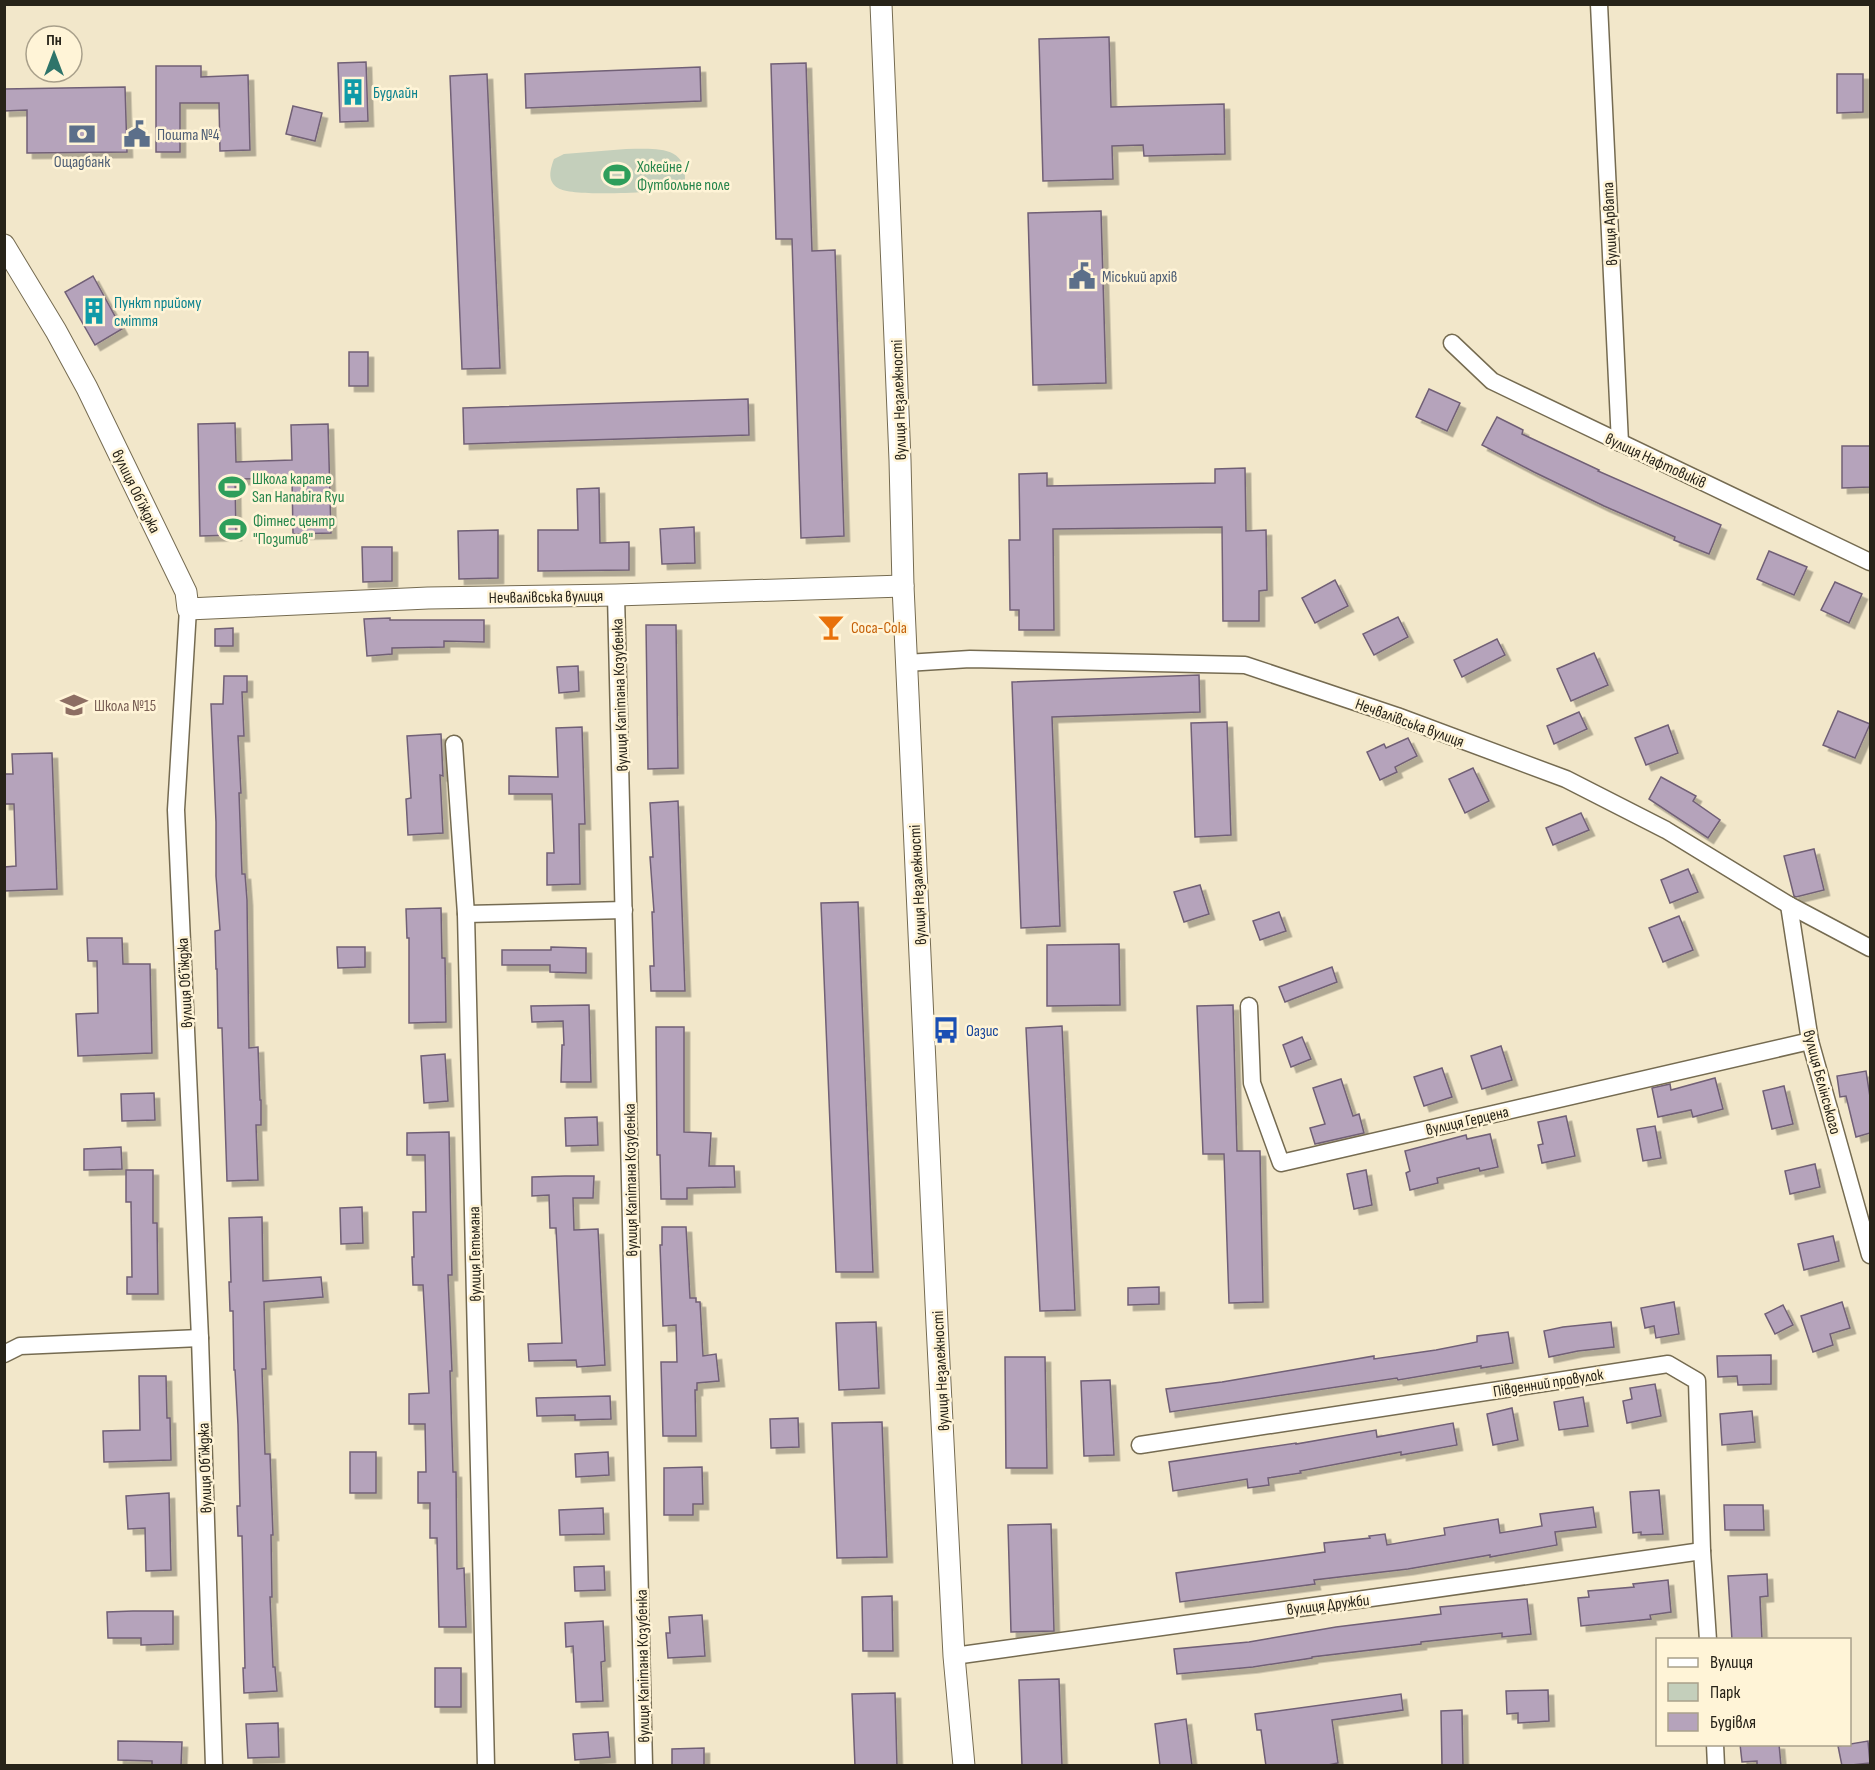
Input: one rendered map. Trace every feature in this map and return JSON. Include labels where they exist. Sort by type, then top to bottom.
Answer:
[{"type":"street","name":"вулиця Незалежності","points":[[881,4],[906,663],[954,1656],[964,1766]]},
{"type":"street","name":"вулиця Арвата","points":[[1599,4],[1620,443]]},
{"type":"street","name":"вулиця Обʼїжджа","points":[[4,245],[56,331],[87,388],[186,592],[188,609],[176,810],[200,1338],[214,1766]]},
{"type":"street","name":"вулиця Нафтовиків","points":[[1452,343],[1492,381],[1870,561]]},
{"type":"street","name":"Нечвалівська вулиця","points":[[188,609],[428,598],[616,596],[903,586]]},
{"type":"street","name":"вулиця Капітана Козубенка","points":[[616,596],[644,1766]]},
{"type":"street","name":"Нечвалівська вулиця","points":[[906,663],[970,659],[1245,665],[1397,716],[1566,779],[1666,830],[1789,905],[1870,948]]},
{"type":"street","name":"вулиця Гетьмана","points":[[454,744],[466,914],[486,1766]]},
{"type":"street","name":"вулиця Бєлінського","points":[[1789,905],[1810,1041],[1870,1256]]},
{"type":"street","points":[[466,914],[624,910]]},
{"type":"street","name":"вулиця Герцена","points":[[1249,1006],[1252,1083],[1281,1163],[1810,1041]]},
{"type":"street","points":[[4,1354],[20,1347],[200,1338]]},
{"type":"street","name":"Південний провулок","points":[[1140,1445],[1668,1364],[1697,1381],[1702,1551],[1708,1638]]},
{"type":"street","name":"вулиця Дружби","points":[[954,1656],[1702,1551]]},
{"type":"street","points":[[1715,1746],[1716,1766]]},
{"type":"green space","name":"Хокейне / Футбольне поле","points":[[657,149],[674,154],[684,168],[685,180],[665,190],[633,193],[566,191],[558,188],[552,182],[551,171],[554,159],[564,154]]},
{"type":"building","points":[[1109,37],[1111,107],[1224,104],[1225,154],[1144,156],[1143,145],[1112,146],[1113,179],[1043,181],[1039,39]]},
{"type":"building","name":"Будлайн","points":[[366,62],[368,121],[340,122],[338,63]]},
{"type":"building","points":[[806,63],[812,251],[835,250],[844,536],[801,538],[792,239],[776,239],[771,64]]},
{"type":"building","points":[[156,66],[201,66],[201,77],[248,75],[250,150],[220,151],[219,103],[180,103],[180,152],[156,152]]},
{"type":"building","points":[[700,67],[701,101],[526,108],[525,74]]},
{"type":"building","points":[[487,74],[500,368],[462,369],[450,76]]},
{"type":"building","points":[[1837,74],[1863,74],[1863,112],[1837,113]]},
{"type":"building","points":[[125,87],[127,152],[27,153],[27,110],[4,111],[4,89]]},
{"type":"building","points":[[293,106],[322,113],[315,141],[286,134]]},
{"type":"building","points":[[1101,211],[1106,383],[1033,385],[1028,213]]},
{"type":"building","name":"Пункт прийому сміття","points":[[93,276],[122,329],[95,345],[65,292]]},
{"type":"building","points":[[349,352],[368,352],[368,386],[349,386]]},
{"type":"building","points":[[1429,389],[1460,403],[1447,431],[1416,417]]},
{"type":"building","points":[[748,399],[749,435],[464,444],[463,408]]},
{"type":"building","points":[[1497,417],[1523,430],[1522,434],[1598,471],[1721,525],[1709,554],[1674,540],[1675,537],[1604,506],[1482,445]]},
{"type":"building","points":[[235,423],[236,462],[292,460],[291,425],[328,424],[331,533],[293,534],[292,478],[235,479],[236,535],[200,536],[198,424]]},
{"type":"building","points":[[1842,446],[1870,446],[1870,487],[1842,488]]},
{"type":"building","points":[[1245,468],[1246,531],[1266,530],[1267,590],[1259,591],[1259,621],[1223,621],[1222,527],[1053,529],[1054,630],[1019,630],[1019,610],[1010,610],[1009,540],[1020,540],[1019,474],[1047,473],[1047,486],[1215,483],[1215,469]]},
{"type":"building","points":[[599,488],[600,543],[629,542],[629,570],[538,571],[538,530],[578,530],[577,489]]},
{"type":"building","points":[[694,527],[695,563],[662,564],[660,529]]},
{"type":"building","points":[[498,530],[498,578],[459,579],[458,531]]},
{"type":"building","points":[[362,547],[392,547],[392,581],[363,582]]},
{"type":"building","points":[[1769,551],[1807,567],[1794,595],[1757,579]]},
{"type":"building","points":[[1335,580],[1348,606],[1315,623],[1302,598]]},
{"type":"building","points":[[1835,582],[1862,594],[1849,623],[1821,610]]},
{"type":"building","points":[[1398,617],[1408,637],[1374,655],[1363,634]]},
{"type":"building","points":[[390,618],[390,620],[484,620],[484,642],[444,641],[444,647],[392,648],[392,654],[367,656],[364,619]]},
{"type":"building","points":[[646,625],[676,625],[678,768],[648,769]]},
{"type":"building","points":[[233,628],[233,646],[215,646],[215,629]]},
{"type":"building","points":[[1497,639],[1505,655],[1462,677],[1454,660]]},
{"type":"building","points":[[1594,653],[1608,685],[1571,701],[1557,669]]},
{"type":"building","points":[[578,666],[579,691],[559,693],[557,667]]},
{"type":"building","points":[[1199,675],[1200,712],[1052,717],[1060,926],[1021,928],[1012,682]]},
{"type":"building","points":[[224,676],[247,676],[247,692],[242,692],[244,736],[238,736],[241,793],[239,793],[242,874],[245,874],[247,900],[249,1048],[258,1047],[261,1100],[261,1125],[256,1125],[258,1180],[227,1181],[222,1028],[218,1028],[216,969],[215,931],[220,930],[216,876],[211,704],[223,704]]},
{"type":"building","points":[[1838,711],[1870,724],[1855,758],[1823,745]]},
{"type":"building","points":[[1579,712],[1587,729],[1554,744],[1547,726]]},
{"type":"building","points":[[1227,722],[1231,835],[1195,837],[1191,723]]},
{"type":"building","points":[[1668,725],[1678,753],[1646,765],[1635,738]]},
{"type":"building","points":[[582,727],[585,824],[579,824],[580,884],[547,885],[547,853],[554,853],[552,794],[509,794],[509,776],[558,777],[556,728]]},
{"type":"building","points":[[441,734],[443,776],[440,775],[443,833],[408,835],[406,799],[411,798],[407,736]]},
{"type":"building","points":[[1408,738],[1417,756],[1395,767],[1397,772],[1380,780],[1367,752],[1384,744],[1386,748]]},
{"type":"building","points":[[52,753],[57,889],[4,891],[4,867],[16,866],[14,804],[4,804],[4,774],[13,774],[12,754]]},
{"type":"building","points":[[1473,768],[1489,801],[1465,813],[1449,779]]},
{"type":"building","points":[[1661,777],[1696,796],[1693,801],[1720,820],[1708,838],[1649,799]]},
{"type":"building","points":[[678,801],[685,991],[651,991],[650,966],[654,966],[652,912],[654,912],[650,857],[653,857],[650,803]]},
{"type":"building","points":[[1581,813],[1589,830],[1553,845],[1546,828]]},
{"type":"building","points":[[1814,849],[1824,890],[1796,897],[1784,856]]},
{"type":"building","points":[[1688,869],[1698,892],[1670,903],[1661,880]]},
{"type":"building","points":[[1200,885],[1209,914],[1184,922],[1174,892]]},
{"type":"building","points":[[858,902],[873,1272],[836,1272],[821,903]]},
{"type":"building","points":[[441,908],[442,958],[445,958],[446,1022],[409,1023],[409,938],[407,938],[406,909]]},
{"type":"building","points":[[1279,912],[1286,931],[1260,940],[1253,921]]},
{"type":"building","points":[[1679,916],[1693,950],[1663,962],[1649,928]]},
{"type":"building","points":[[87,938],[122,938],[123,964],[150,964],[152,1053],[78,1056],[76,1014],[98,1013],[97,961],[88,961]]},
{"type":"building","points":[[1119,944],[1120,1005],[1047,1006],[1047,945]]},
{"type":"building","points":[[337,947],[365,947],[365,967],[338,968]]},
{"type":"building","points":[[551,947],[586,948],[586,973],[550,972],[550,965],[502,965],[502,950],[551,950]]},
{"type":"building","points":[[1332,967],[1337,982],[1285,1002],[1279,987]]},
{"type":"building","points":[[589,1005],[591,1082],[561,1082],[563,1021],[532,1022],[531,1006]]},
{"type":"building","points":[[1233,1005],[1237,1151],[1260,1151],[1263,1302],[1229,1303],[1224,1154],[1203,1154],[1197,1006]]},
{"type":"building","points":[[1062,1026],[1075,1310],[1040,1311],[1026,1028]]},
{"type":"building","points":[[656,1027],[684,1027],[684,1132],[711,1133],[709,1166],[734,1166],[735,1187],[687,1188],[687,1199],[661,1199],[660,1155],[657,1155]]},
{"type":"building","points":[[1302,1037],[1311,1059],[1291,1067],[1283,1045]]},
{"type":"building","points":[[1501,1046],[1512,1080],[1482,1089],[1471,1056]]},
{"type":"building","points":[[445,1054],[448,1101],[424,1103],[421,1056]]},
{"type":"building","points":[[1442,1068],[1452,1097],[1424,1106],[1414,1077]]},
{"type":"building","points":[[1866,1071],[1870,1097],[1870,1133],[1856,1137],[1846,1096],[1840,1097],[1837,1076]]},
{"type":"building","points":[[1715,1078],[1723,1109],[1693,1117],[1691,1110],[1658,1117],[1652,1088],[1670,1084],[1671,1090]]},
{"type":"building","points":[[1341,1079],[1353,1116],[1359,1114],[1364,1133],[1315,1144],[1310,1128],[1325,1124],[1313,1088]]},
{"type":"building","points":[[1784,1086],[1793,1124],[1772,1129],[1763,1091]]},
{"type":"building","points":[[154,1093],[155,1120],[122,1121],[121,1094]]},
{"type":"building","points":[[1566,1116],[1575,1156],[1542,1163],[1538,1145],[1543,1144],[1538,1122]]},
{"type":"building","points":[[597,1117],[598,1145],[566,1146],[565,1118]]},
{"type":"building","points":[[1655,1126],[1661,1158],[1643,1161],[1637,1129]]},
{"type":"building","points":[[449,1132],[452,1275],[448,1275],[453,1472],[456,1472],[457,1569],[464,1568],[466,1627],[439,1627],[437,1538],[430,1538],[430,1503],[418,1503],[418,1472],[426,1472],[425,1424],[409,1424],[409,1394],[429,1393],[423,1285],[413,1285],[412,1257],[414,1257],[413,1212],[426,1212],[425,1155],[407,1155],[407,1133]]},
{"type":"building","points":[[1490,1134],[1498,1167],[1480,1171],[1479,1168],[1437,1178],[1438,1183],[1410,1190],[1406,1173],[1410,1171],[1405,1151],[1466,1135],[1467,1139]]},
{"type":"building","points":[[121,1147],[122,1169],[84,1170],[84,1149]]},
{"type":"building","points":[[1815,1164],[1820,1187],[1790,1194],[1785,1171]]},
{"type":"building","points":[[126,1170],[153,1170],[153,1223],[157,1223],[158,1294],[127,1294],[127,1277],[132,1277],[131,1202],[126,1202]]},
{"type":"building","points":[[1366,1170],[1372,1205],[1354,1209],[1347,1174]]},
{"type":"building","points":[[594,1176],[593,1198],[573,1198],[574,1230],[598,1229],[605,1365],[577,1367],[576,1360],[529,1361],[528,1344],[562,1343],[556,1228],[550,1228],[549,1195],[532,1196],[532,1177]]},
{"type":"building","points":[[362,1207],[363,1243],[341,1244],[340,1208]]},
{"type":"building","points":[[262,1217],[263,1281],[321,1277],[323,1297],[264,1302],[266,1369],[262,1369],[265,1454],[270,1454],[273,1535],[271,1535],[272,1597],[270,1597],[273,1667],[275,1667],[277,1691],[244,1693],[242,1536],[238,1536],[237,1506],[240,1506],[238,1425],[233,1311],[230,1311],[229,1218]]},
{"type":"building","points":[[662,1227],[686,1227],[690,1298],[696,1298],[696,1302],[700,1302],[703,1356],[716,1354],[719,1381],[697,1383],[697,1390],[695,1390],[696,1436],[663,1436],[661,1362],[677,1362],[676,1325],[663,1326],[660,1245],[662,1245]]},
{"type":"building","points":[[1833,1236],[1839,1261],[1804,1270],[1798,1244]]},
{"type":"building","points":[[1159,1287],[1159,1304],[1128,1305],[1128,1288]]},
{"type":"building","points":[[1674,1302],[1679,1334],[1656,1338],[1654,1326],[1645,1328],[1641,1308]]},
{"type":"building","points":[[1842,1302],[1850,1328],[1830,1334],[1833,1345],[1813,1352],[1801,1316]]},
{"type":"building","points":[[1783,1305],[1793,1325],[1775,1334],[1765,1314]]},
{"type":"building","points":[[876,1322],[879,1388],[839,1390],[836,1323]]},
{"type":"building","points":[[1611,1322],[1614,1347],[1549,1357],[1544,1331]]},
{"type":"building","points":[[1508,1332],[1513,1363],[1170,1412],[1166,1389],[1222,1382],[1374,1356],[1374,1359],[1436,1350],[1477,1342],[1477,1336]]},
{"type":"building","points":[[1771,1355],[1771,1384],[1738,1385],[1737,1376],[1718,1377],[1717,1356]]},
{"type":"building","points":[[1005,1357],[1045,1357],[1047,1468],[1006,1468]]},
{"type":"building","points":[[139,1376],[166,1376],[171,1460],[104,1462],[103,1431],[140,1430]]},
{"type":"building","points":[[1110,1380],[1114,1455],[1084,1456],[1081,1381]]},
{"type":"building","points":[[1655,1384],[1661,1416],[1627,1423],[1623,1401],[1632,1399],[1630,1388]]},
{"type":"building","points":[[610,1396],[611,1419],[575,1420],[575,1415],[537,1416],[536,1398]]},
{"type":"building","points":[[1583,1397],[1588,1426],[1559,1430],[1554,1402]]},
{"type":"building","points":[[1512,1408],[1518,1440],[1493,1445],[1487,1414]]},
{"type":"building","points":[[1752,1411],[1755,1442],[1722,1445],[1720,1414]]},
{"type":"building","points":[[798,1418],[799,1447],[771,1448],[770,1419]]},
{"type":"building","points":[[882,1422],[887,1557],[837,1558],[832,1423]]},
{"type":"building","points":[[1453,1423],[1457,1445],[1401,1455],[1401,1452],[1300,1471],[1301,1473],[1268,1478],[1269,1485],[1248,1488],[1247,1479],[1173,1491],[1169,1462],[1376,1430],[1377,1437]]},
{"type":"building","points":[[350,1452],[376,1452],[376,1493],[350,1493]]},
{"type":"building","points":[[608,1452],[609,1475],[576,1477],[575,1454]]},
{"type":"building","points":[[702,1467],[703,1504],[693,1504],[693,1515],[664,1515],[664,1468]]},
{"type":"building","points":[[1659,1490],[1663,1534],[1633,1533],[1630,1492]]},
{"type":"building","points":[[169,1493],[171,1570],[146,1571],[145,1528],[128,1529],[126,1496]]},
{"type":"building","points":[[1724,1505],[1763,1505],[1764,1530],[1725,1530]]},
{"type":"building","points":[[1593,1507],[1596,1527],[1555,1532],[1557,1545],[1408,1569],[1314,1580],[1315,1584],[1180,1602],[1176,1573],[1325,1552],[1324,1543],[1370,1538],[1369,1536],[1385,1534],[1387,1545],[1445,1535],[1444,1528],[1498,1519],[1500,1533],[1542,1526],[1540,1514]]},
{"type":"building","points":[[603,1508],[604,1534],[560,1535],[559,1510]]},
{"type":"building","points":[[1051,1524],[1054,1631],[1011,1632],[1008,1525]]},
{"type":"building","points":[[604,1566],[605,1590],[575,1591],[574,1567]]},
{"type":"building","points":[[1767,1574],[1768,1596],[1760,1597],[1762,1638],[1732,1638],[1728,1576]]},
{"type":"building","points":[[1668,1580],[1671,1612],[1650,1615],[1651,1619],[1581,1626],[1578,1598],[1589,1597],[1588,1591],[1634,1587],[1633,1584]]},
{"type":"building","points":[[892,1596],[893,1651],[863,1651],[862,1597]]},
{"type":"building","points":[[1527,1599],[1531,1634],[1502,1637],[1502,1633],[1421,1642],[1421,1644],[1312,1657],[1253,1667],[1177,1674],[1174,1649],[1249,1642],[1336,1627],[1441,1614],[1440,1607]]},
{"type":"building","points":[[173,1611],[173,1644],[141,1645],[141,1638],[108,1638],[107,1612]]},
{"type":"building","points":[[702,1615],[705,1656],[668,1658],[666,1633],[670,1633],[669,1617]]},
{"type":"building","points":[[603,1621],[605,1661],[601,1662],[603,1701],[576,1702],[573,1646],[566,1647],[565,1623]]},
{"type":"building","points":[[435,1668],[461,1668],[461,1707],[435,1707]]},
{"type":"building","points":[[1059,1679],[1062,1766],[1022,1766],[1019,1680]]},
{"type":"building","points":[[1548,1690],[1549,1721],[1518,1723],[1518,1713],[1507,1714],[1506,1691]]},
{"type":"building","points":[[895,1693],[897,1766],[855,1766],[852,1694]]},
{"type":"building","points":[[1401,1694],[1403,1710],[1332,1720],[1338,1763],[1323,1766],[1266,1766],[1261,1730],[1257,1730],[1255,1714]]},
{"type":"building","points":[[1462,1710],[1463,1766],[1442,1766],[1441,1711]]},
{"type":"building","points":[[1186,1719],[1192,1766],[1160,1766],[1155,1724]]},
{"type":"building","points":[[278,1723],[279,1757],[248,1758],[246,1724]]},
{"type":"building","points":[[608,1732],[610,1757],[575,1760],[573,1734]]},
{"type":"building","points":[[118,1741],[182,1742],[181,1766],[152,1766],[152,1761],[118,1760]]},
{"type":"building","points":[[1868,1741],[1870,1763],[1842,1766],[1838,1746],[1851,1746],[1851,1744]]},
{"type":"building","points":[[1740,1746],[1779,1746],[1781,1766],[1757,1766],[1757,1761],[1742,1762]]},
{"type":"building","points":[[704,1748],[704,1766],[672,1766],[672,1749]]},
{"type":"place","name":"Будлайн","points":[[353,92]]},
{"type":"place","name":"Ощадбанк","points":[[82,134]]},
{"type":"place","name":"Пошта №4","points":[[137,134]]},
{"type":"place","name":"Хокейне / Футбольне поле","points":[[617,175]]},
{"type":"place","name":"Міський архів","points":[[1082,276]]},
{"type":"place","name":"Пункт прийому сміття","points":[[94,311]]},
{"type":"place","name":"Школа карате San Hanabira Ryu","points":[[232,487]]},
{"type":"place","name":"Фітнес центр \"Позитив\"","points":[[233,529]]},
{"type":"place","name":"Coca-Cola","points":[[831,627]]},
{"type":"place","name":"Школа №15","points":[[74,705]]},
{"type":"place","name":"Оазис","points":[[946,1030]]}]
